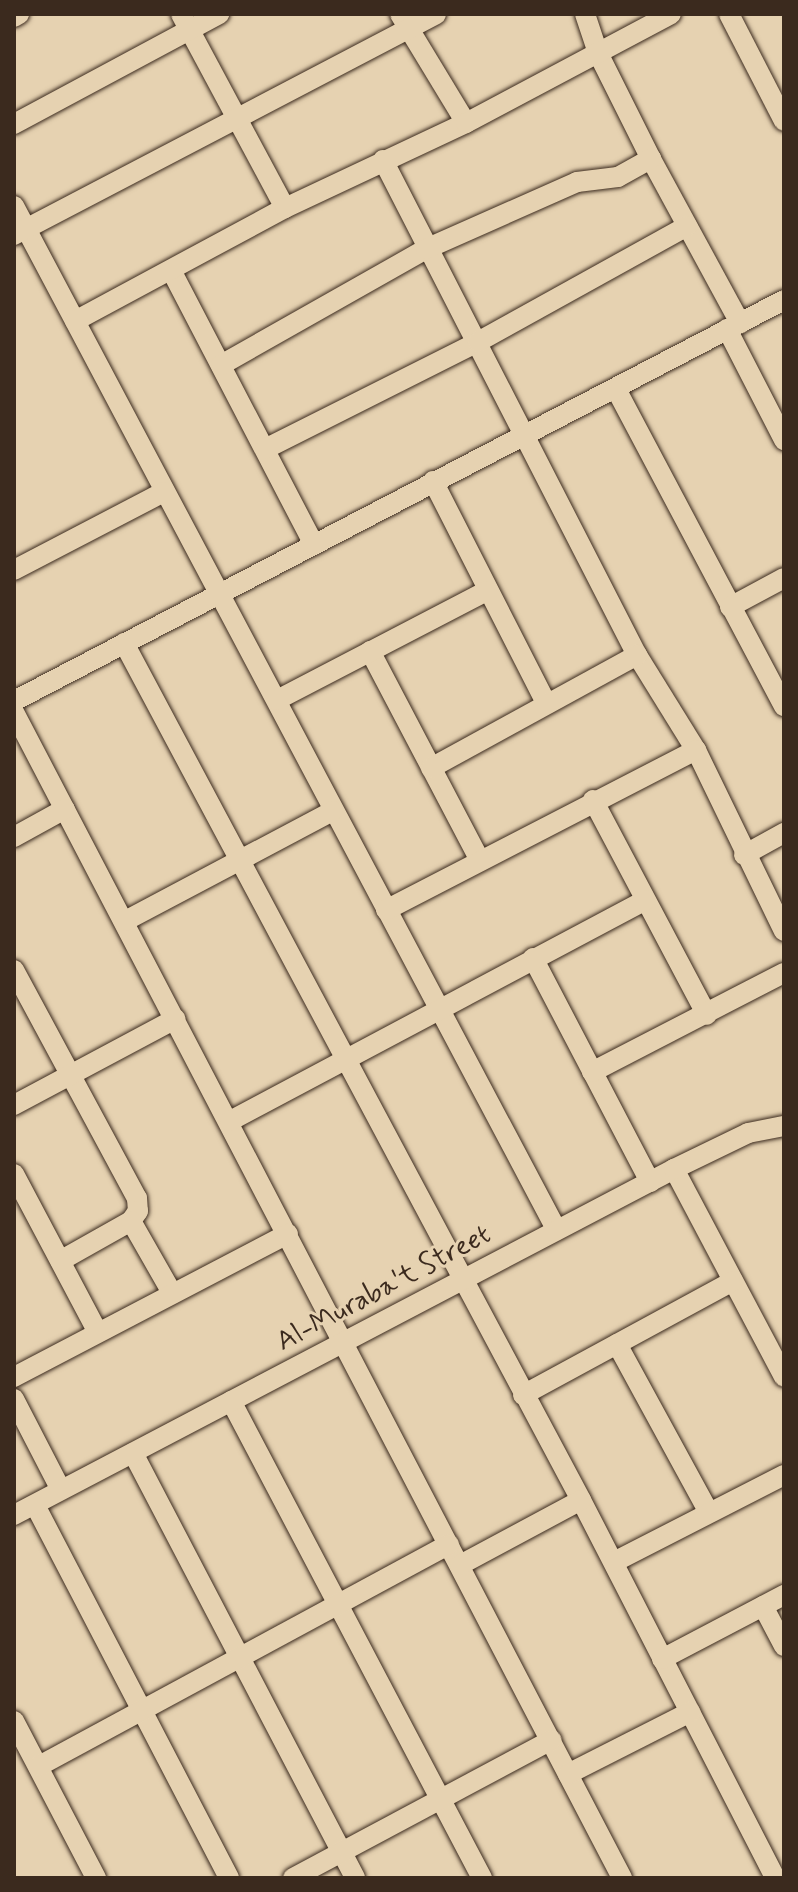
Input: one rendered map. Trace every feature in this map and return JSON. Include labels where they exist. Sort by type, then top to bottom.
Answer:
[{"type":"street","points":[[14,124],[186,22],[219,14]]},
{"type":"street","points":[[20,232],[237,119],[404,22],[436,14]]},
{"type":"street","points":[[585,14],[598,53],[687,226],[784,440]]},
{"type":"street","points":[[75,321],[285,208],[466,123],[671,14]]},
{"type":"street","points":[[729,14],[784,121]]},
{"type":"street","points":[[186,22],[285,208]]},
{"type":"street","points":[[404,22],[466,123]]},
{"type":"street","points":[[221,365],[426,249],[577,182],[618,177],[651,159]]},
{"type":"street","points":[[383,160],[637,655],[696,750],[744,855],[784,931]]},
{"type":"street","points":[[14,206],[20,232],[75,321],[556,1229]]},
{"type":"street","points":[[265,449],[478,342],[687,226]]},
{"type":"street","points":[[171,270],[314,545]]},
{"type":"street","points":[[14,701],[784,300]]},
{"type":"street","points":[[616,389],[784,706]]},
{"type":"street","points":[[433,481],[486,591],[546,703]]},
{"type":"street","points":[[14,570],[164,492]]},
{"type":"street","points":[[730,607],[784,578]]},
{"type":"street","points":[[277,700],[486,591]]},
{"type":"street","points":[[124,643],[237,862],[614,1562],[775,1878]]},
{"type":"street","points":[[370,651],[479,859]]},
{"type":"street","points":[[431,768],[637,655]]},
{"type":"street","points":[[14,712],[345,1341],[622,1878]]},
{"type":"street","points":[[386,910],[593,800],[696,750]]},
{"type":"street","points":[[593,800],[707,1015]]},
{"type":"street","points":[[14,837],[65,809]]},
{"type":"street","points":[[125,921],[333,811]]},
{"type":"street","points":[[744,855],[784,833]]},
{"type":"street","points":[[230,1121],[645,900]]},
{"type":"street","points":[[533,958],[650,1182]]},
{"type":"street","points":[[14,970],[137,1198],[138,1211],[131,1221],[60,1261]]},
{"type":"street","points":[[592,1072],[784,973]]},
{"type":"street","points":[[14,1105],[175,1019]]},
{"type":"street","name":"Al-Muraba't Street","points":[[14,1515],[674,1169],[748,1133],[784,1126]]},
{"type":"street","points":[[674,1169],[784,1377]]},
{"type":"street","points":[[14,1174],[97,1331]]},
{"type":"street","points":[[131,1221],[172,1293]]},
{"type":"street","points":[[14,1377],[288,1234]]},
{"type":"street","points":[[523,1395],[733,1281]]},
{"type":"street","points":[[617,1344],[709,1513]]},
{"type":"street","points":[[14,1399],[61,1490]]},
{"type":"street","points":[[231,1401],[335,1605],[482,1878]]},
{"type":"street","points":[[133,1453],[355,1878]]},
{"type":"street","points":[[614,1562],[784,1475]]},
{"type":"street","points":[[460,1565],[581,1500]]},
{"type":"street","points":[[35,1505],[229,1878]]},
{"type":"street","points":[[39,1766],[449,1544]]},
{"type":"street","points":[[662,1659],[784,1595]]},
{"type":"street","points":[[763,1606],[784,1646]]},
{"type":"street","points":[[568,1774],[690,1712]]},
{"type":"street","points":[[14,1721],[96,1878]]},
{"type":"street","points":[[293,1878],[551,1740]]}]
